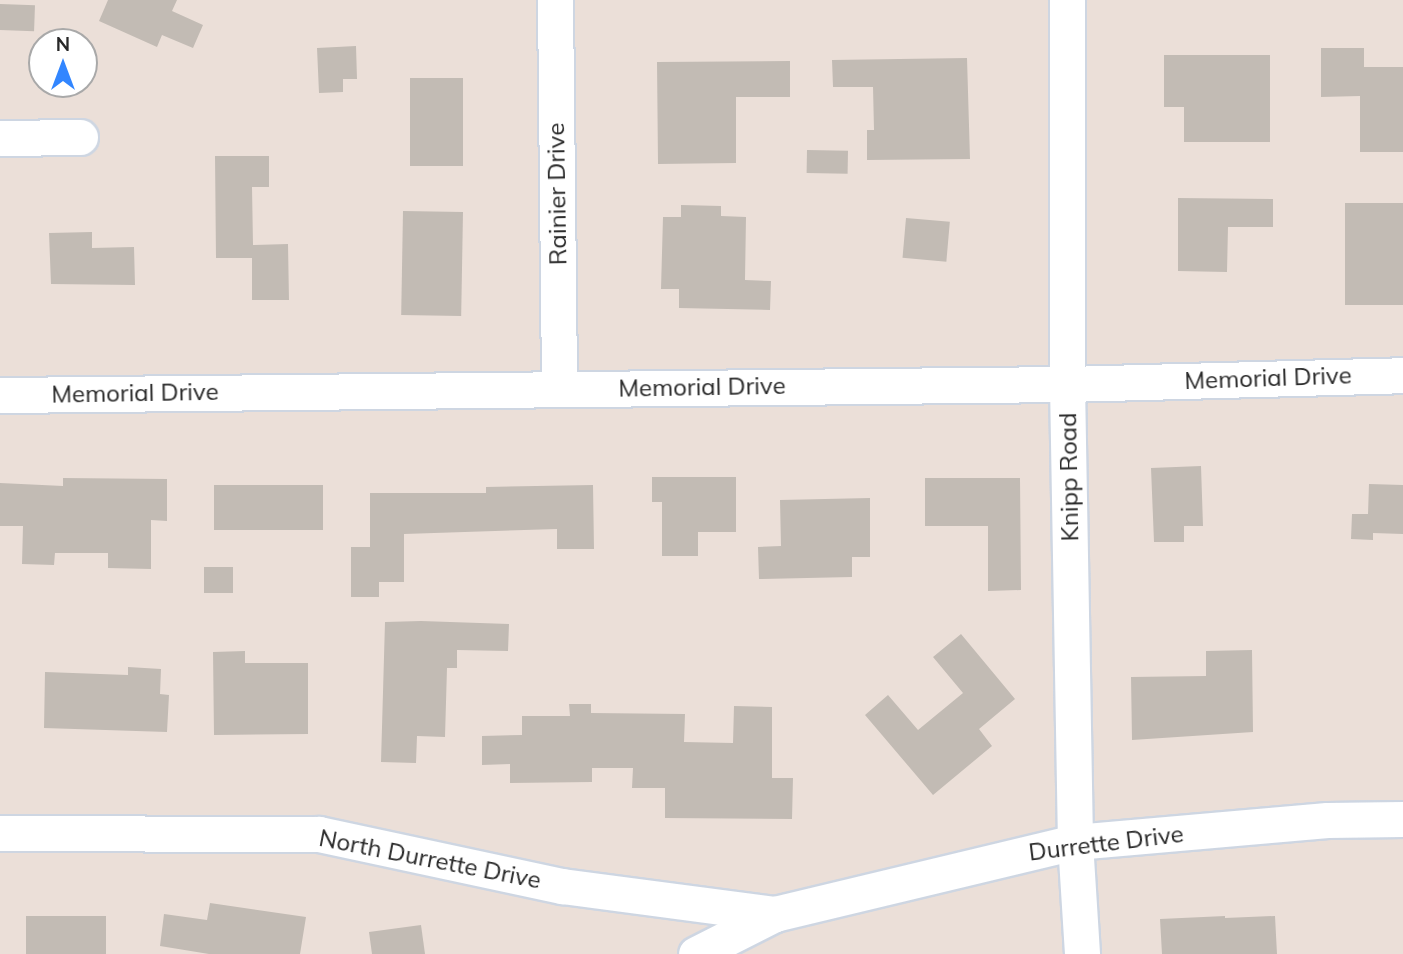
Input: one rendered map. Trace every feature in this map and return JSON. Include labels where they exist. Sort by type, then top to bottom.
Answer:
[{"type":"street","name":"Rainier Drive","points":[[555,0],[559,388]]},
{"type":"street","name":"Knipp Road","points":[[1067,0],[1067,384],[1075,842],[1083,954]]},
{"type":"street","points":[[0,138],[80,137]]},
{"type":"street","name":"Memorial Drive","points":[[0,395],[1067,384],[1403,375]]},
{"type":"street","name":"Durrette Drive","points":[[775,914],[1075,842],[1328,820],[1403,819]]},
{"type":"street","name":"North Durrette Drive","points":[[0,833],[319,834],[562,886],[775,914]]},
{"type":"street","points":[[696,954],[775,914]]},
{"type":"building","points":[[108,0],[177,0],[172,11],[203,25],[193,48],[162,35],[157,47],[99,21]]},
{"type":"building","points":[[0,4],[35,5],[34,28],[28,28],[28,31],[0,30]]},
{"type":"building","points":[[356,46],[357,79],[343,79],[343,92],[319,93],[317,48]]},
{"type":"building","points":[[1321,48],[1364,48],[1364,67],[1403,67],[1403,152],[1360,152],[1360,96],[1321,97]]},
{"type":"building","points":[[1164,55],[1270,55],[1270,142],[1184,142],[1184,107],[1164,107]]},
{"type":"building","points":[[967,58],[970,159],[867,160],[867,130],[874,130],[873,87],[833,87],[832,60]]},
{"type":"building","points":[[790,61],[790,97],[736,97],[736,163],[658,164],[657,62]]},
{"type":"building","points":[[410,78],[463,78],[463,166],[410,166]]},
{"type":"building","points":[[807,150],[848,151],[848,174],[807,173]]},
{"type":"building","points":[[215,156],[269,156],[269,187],[252,187],[253,245],[288,244],[289,300],[252,300],[252,258],[216,258]]},
{"type":"building","points":[[1178,198],[1273,199],[1273,227],[1228,227],[1227,272],[1178,271]]},
{"type":"building","points":[[1345,203],[1403,203],[1403,305],[1345,305]]},
{"type":"building","points":[[681,205],[721,206],[721,216],[746,217],[745,280],[771,281],[770,310],[679,308],[679,289],[661,289],[663,217],[681,217]]},
{"type":"building","points":[[403,211],[463,212],[461,316],[401,315]]},
{"type":"building","points":[[906,218],[950,222],[946,262],[903,258]]},
{"type":"building","points":[[92,232],[92,248],[134,247],[135,285],[51,284],[49,233]]},
{"type":"building","points":[[1201,466],[1203,526],[1184,526],[1184,542],[1154,542],[1151,468]]},
{"type":"building","points":[[652,477],[736,477],[736,532],[698,532],[698,556],[662,556],[662,502],[652,502]]},
{"type":"building","points":[[63,478],[167,479],[167,521],[151,520],[151,569],[108,568],[108,553],[55,553],[54,565],[22,564],[23,526],[0,526],[0,483],[63,486]]},
{"type":"building","points":[[925,478],[1020,478],[1021,590],[988,591],[988,526],[925,526]]},
{"type":"building","points":[[1369,484],[1403,485],[1403,534],[1373,533],[1373,540],[1351,539],[1352,514],[1368,514]]},
{"type":"building","points":[[214,485],[323,485],[323,530],[214,530]]},
{"type":"building","points":[[593,485],[594,549],[557,549],[557,529],[404,534],[404,582],[379,582],[379,597],[351,597],[351,547],[370,547],[370,493],[486,493],[486,487]]},
{"type":"building","points":[[870,498],[870,557],[852,557],[852,577],[759,579],[758,547],[781,546],[780,500]]},
{"type":"building","points":[[204,567],[233,567],[233,593],[204,593]]},
{"type":"building","points":[[385,622],[509,624],[508,651],[457,650],[457,668],[447,668],[445,737],[417,736],[416,763],[381,762]]},
{"type":"building","points":[[961,634],[1015,699],[979,729],[992,746],[933,795],[865,715],[888,695],[918,730],[963,693],[933,657]]},
{"type":"building","points":[[1252,650],[1253,732],[1132,740],[1131,677],[1206,676],[1206,651]]},
{"type":"building","points":[[245,651],[245,663],[308,663],[308,734],[214,735],[213,652]]},
{"type":"building","points":[[128,667],[161,669],[160,694],[169,695],[167,732],[44,728],[45,672],[128,675]]},
{"type":"building","points":[[569,704],[591,704],[591,713],[685,714],[684,742],[733,743],[734,706],[772,707],[772,778],[793,778],[792,819],[665,818],[665,788],[632,788],[633,768],[592,768],[592,782],[510,783],[510,764],[482,765],[482,736],[522,735],[522,716],[570,716]]},
{"type":"building","points":[[210,903],[306,917],[300,954],[209,954],[160,946],[164,914],[207,920]]},
{"type":"building","points":[[26,916],[106,916],[106,954],[26,954]]},
{"type":"building","points":[[1275,916],[1277,954],[1162,954],[1160,919]]},
{"type":"building","points":[[421,925],[425,954],[372,954],[369,932]]}]
